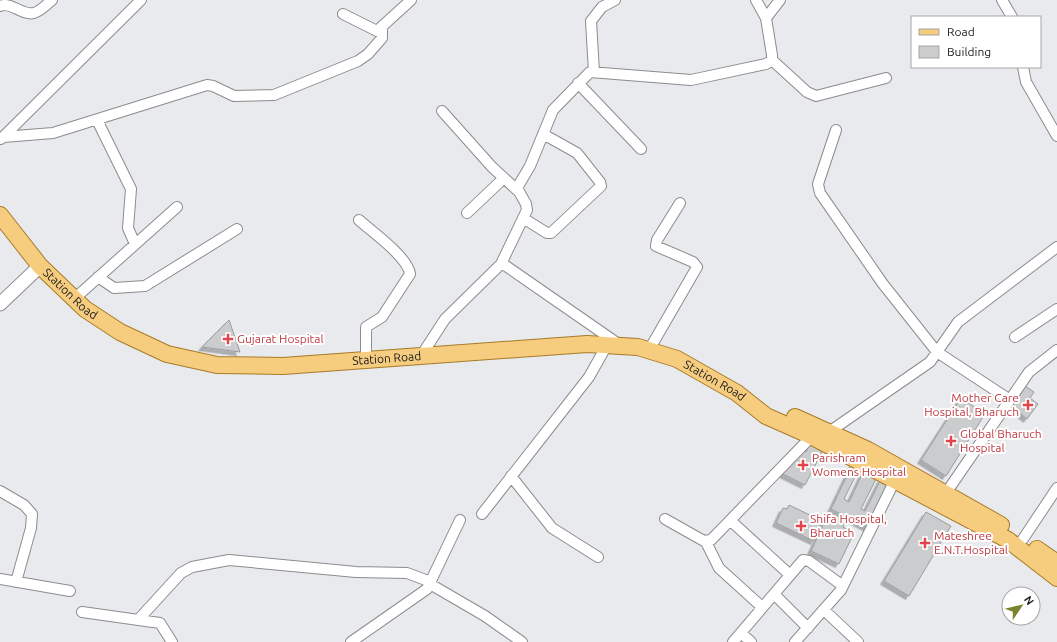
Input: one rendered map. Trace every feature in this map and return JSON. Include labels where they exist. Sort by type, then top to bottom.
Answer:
[{"type":"main road","name":"Station Road","points":[[0,215],[40,266],[85,309],[120,332],[167,354],[216,365],[283,366],[588,344],[649,350],[677,359],[750,402],[764,403],[895,480],[1008,540],[1057,578]]},
{"type":"main road","name":"Station Road","points":[[822,438],[868,450],[946,493],[1022,539],[1057,563]]},
{"type":"street","points":[[0,6],[8,6],[29,14],[39,11],[52,0]]},
{"type":"street","points":[[2,139],[141,0]]},
{"type":"street","points":[[344,14],[375,30],[382,28],[411,0]]},
{"type":"street","points":[[594,72],[591,21],[602,7],[615,0]]},
{"type":"street","points":[[756,0],[766,18],[772,60],[807,92],[816,96],[886,78]]},
{"type":"street","points":[[766,18],[780,0]]},
{"type":"street","points":[[1002,0],[1011,16]]},
{"type":"street","points":[[2,139],[48,134],[207,85],[213,86],[234,96],[274,95],[363,58],[382,38],[382,28]]},
{"type":"street","points":[[517,190],[530,166],[555,106],[587,74],[594,72],[691,80],[766,64],[772,60]]},
{"type":"street","points":[[1024,68],[1026,82],[1057,136]]},
{"type":"street","points":[[578,83],[641,148]]},
{"type":"street","points":[[421,356],[445,319],[501,264],[523,218],[527,206],[517,190],[442,112]]},
{"type":"street","points":[[97,120],[131,189],[128,228],[135,244]]},
{"type":"street","points":[[836,130],[818,184],[820,192],[883,284],[937,352],[1010,400]]},
{"type":"street","points":[[523,218],[551,234],[601,186],[600,182],[576,153],[543,134]]},
{"type":"street","points":[[467,213],[504,178]]},
{"type":"street","points":[[649,350],[697,267],[693,262],[656,246],[657,240],[680,202]]},
{"type":"street","points":[[74,298],[177,207]]},
{"type":"street","points":[[359,220],[394,250],[408,266],[410,274],[382,317],[366,327],[366,360]]},
{"type":"street","points":[[98,277],[114,288],[145,286],[237,230]]},
{"type":"street","points":[[706,542],[714,538],[822,438],[930,362],[958,322],[1057,247]]},
{"type":"street","points":[[482,514],[614,346],[506,266],[501,264]]},
{"type":"street","points":[[0,304],[40,266]]},
{"type":"street","points":[[1014,337],[1057,309]]},
{"type":"street","points":[[946,493],[1030,370],[1057,350]]},
{"type":"street","points":[[511,476],[552,528],[598,557]]},
{"type":"street","points":[[795,642],[843,586],[895,480]]},
{"type":"street","points":[[1022,539],[1057,488]]},
{"type":"street","points":[[0,491],[24,505],[32,514],[32,525],[16,582]]},
{"type":"street","points":[[665,519],[706,542],[719,568],[762,607]]},
{"type":"street","points":[[351,642],[425,591],[432,580],[460,520]]},
{"type":"street","points":[[731,521],[790,575]]},
{"type":"street","points":[[138,620],[181,573],[192,567],[229,560],[356,572],[404,573],[432,580],[522,642]]},
{"type":"street","points":[[733,642],[802,561],[806,560],[843,586]]},
{"type":"street","points":[[0,579],[70,591]]},
{"type":"street","points":[[774,594],[808,628]]},
{"type":"street","points":[[824,610],[858,642]]},
{"type":"street","points":[[82,612],[160,623],[172,642]]},
{"type":"street","points":[[741,633],[751,642]]},
{"type":"building","points":[[229,320],[240,352],[202,347]]},
{"type":"building","points":[[1025,386],[1034,392],[1030,398],[1038,404],[1027,419],[1011,406]]},
{"type":"building","points":[[961,398],[985,414],[946,476],[921,460]]},
{"type":"building","points":[[811,441],[824,448],[805,485],[783,474],[802,449],[806,452]]},
{"type":"building","points":[[853,463],[860,467],[844,499],[849,502],[864,470],[877,477],[861,509],[865,511],[881,479],[890,483],[868,528],[831,509]]},
{"type":"building","points":[[789,505],[814,517],[812,522],[821,526],[814,541],[776,523],[783,508],[787,509]]},
{"type":"building","points":[[829,512],[846,520],[843,527],[854,533],[839,564],[811,551]]},
{"type":"building","points":[[926,512],[951,526],[909,596],[884,581]]},
{"type":"place","name":"Gujarat Hospital","points":[[228,339]]},
{"type":"place","name":"Mother Care Hospital, Bharuch","points":[[1028,405]]},
{"type":"place","name":"Global Bharuch Hospital","points":[[951,441]]},
{"type":"place","name":"Parishram Womens Hospital","points":[[803,465]]},
{"type":"place","name":"Shifa Hospital, Bharuch","points":[[801,526]]},
{"type":"place","name":"Mateshree E.N.T.Hospital","points":[[925,543]]}]
